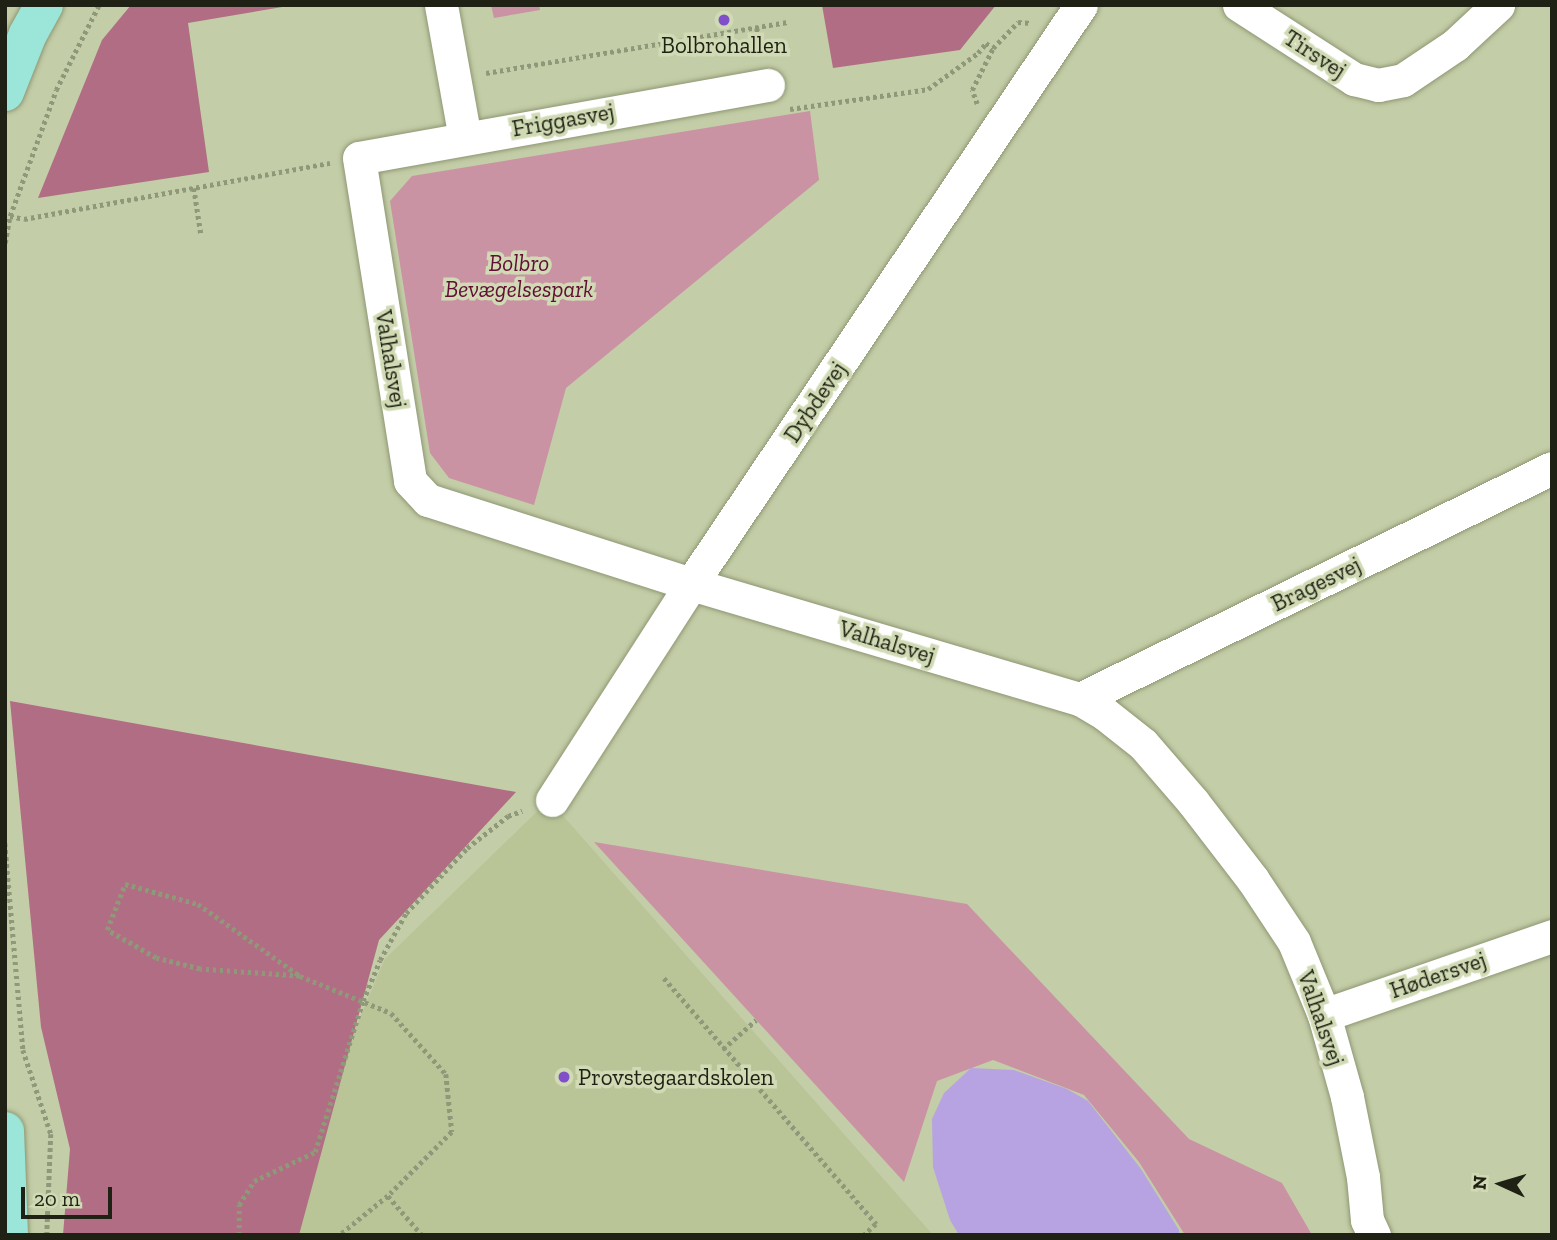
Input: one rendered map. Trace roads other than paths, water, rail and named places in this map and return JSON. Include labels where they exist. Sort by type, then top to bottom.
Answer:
[{"type":"main road","points":[[5,37],[18,5]]},
{"type":"main road","points":[[5,92],[28,34],[44,5]]},
{"type":"main road","points":[[5,1131],[9,1235]]},
{"type":"street","points":[[441,5],[465,138]]},
{"type":"street","name":"Dybdevej","points":[[552,800],[691,584],[1081,5]]},
{"type":"street","name":"Tirsvej","points":[[1239,5],[1354,79],[1378,85],[1403,80],[1455,45],[1498,5]]},
{"type":"street","name":"Friggasvej","points":[[359,158],[465,138],[777,97]]},
{"type":"street","name":"Valhalsvej","points":[[359,158],[410,481],[428,500],[691,584],[1080,699],[1143,744],[1194,802],[1253,880],[1294,942],[1324,1015],[1347,1097],[1363,1177],[1367,1220],[1374,1235]]},
{"type":"street","name":"Bragesvej","points":[[1080,699],[1552,468]]},
{"type":"street","name":"Hødersvej","points":[[1324,1015],[1552,936]]},
{"type":"place","name":"Bolbrohallen","points":[[724,20]]},
{"type":"place","name":"Provstegaardskolen","points":[[564,1077]]},
{"type":"park label","name":"Bolbro Bevægelsespark","points":[[519,276]]}]
